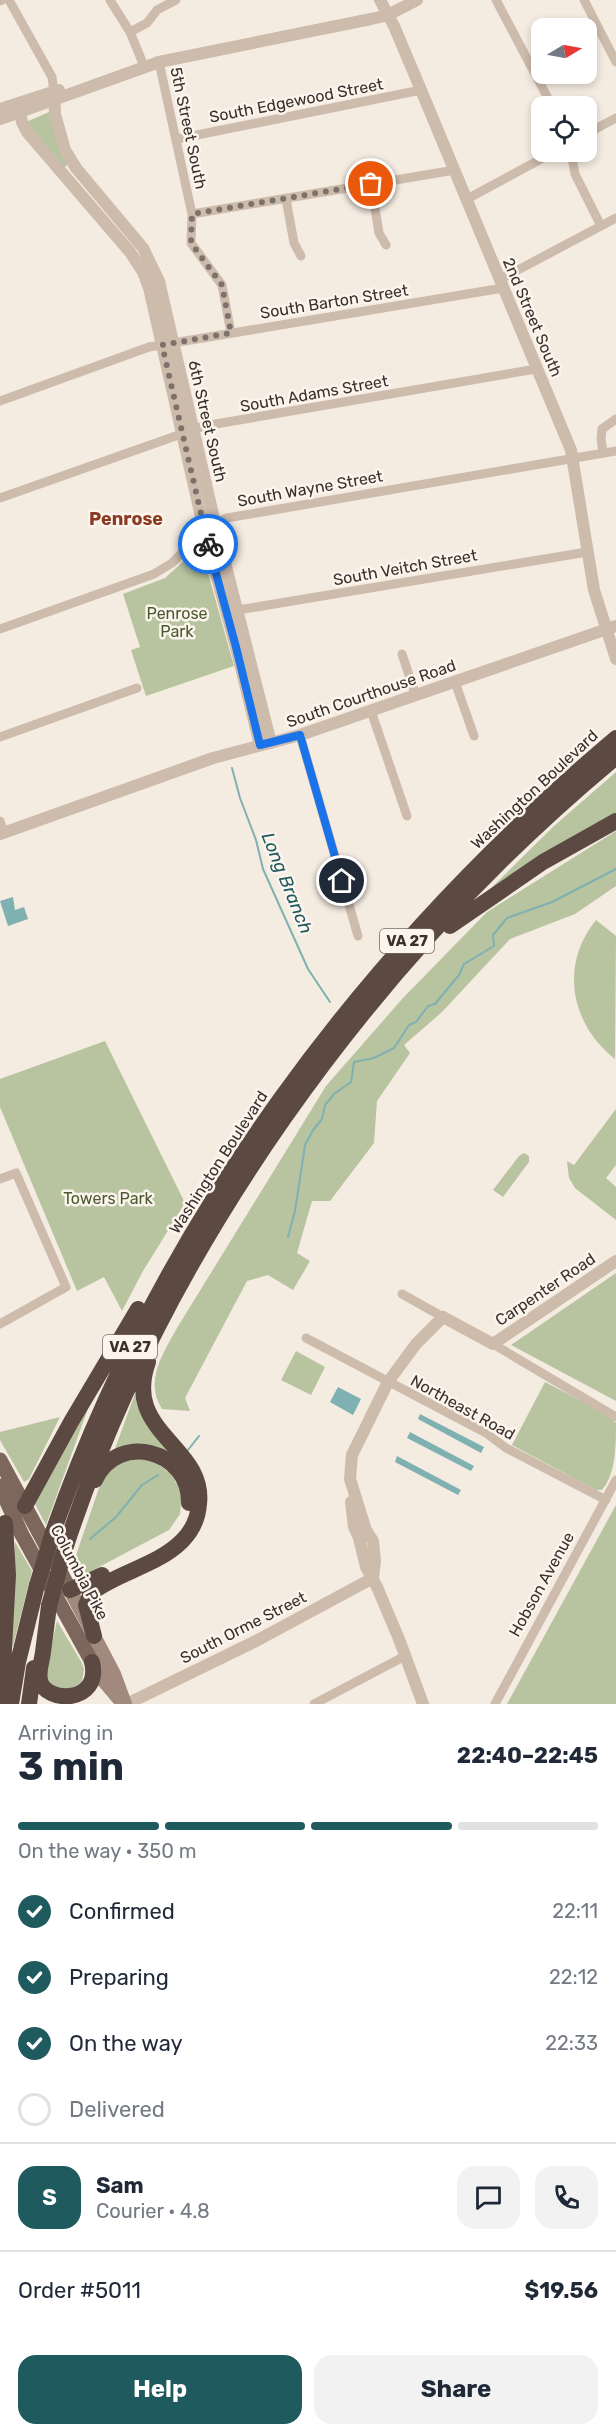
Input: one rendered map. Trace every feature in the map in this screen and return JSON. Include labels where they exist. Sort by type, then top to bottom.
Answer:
[{"type":"highway","name":"Washington Boulevard","points":[[11,1704],[37,1585],[53,1532],[89,1436],[127,1354],[190,1236],[230,1172],[304,1067],[409,939],[505,839],[616,738]]},
{"type":"highway","name":"Washington Boulevard","points":[[29,1704],[48,1606],[83,1494],[115,1418],[176,1294],[218,1220],[292,1108],[359,1020],[424,944],[511,853],[616,757]]},
{"type":"highway","points":[[424,944],[525,874],[616,821]]},
{"type":"highway","points":[[1,1704],[11,1518],[195,1215],[230,1172]]},
{"type":"highway","points":[[94,1636],[86,1605],[91,1593],[175,1547],[192,1528],[199,1509],[199,1491],[194,1472],[188,1461],[153,1420],[145,1404],[143,1392],[146,1369],[176,1294]]},
{"type":"highway","points":[[64,1552],[81,1520],[98,1474],[110,1461],[127,1453],[148,1452],[161,1456],[178,1469],[185,1481],[189,1500],[185,1520],[175,1535],[100,1577],[70,1590]]},
{"type":"highway","points":[[48,1606],[40,1675],[44,1690],[59,1700],[70,1701],[82,1698],[94,1682],[92,1662]]},
{"type":"main road","name":"Columbia Pike","points":[[0,1460],[11,1518],[70,1590],[114,1674],[125,1704]]},
{"type":"main road","name":"Columbia Pike","points":[[0,1486],[11,1518],[92,1662],[102,1679],[125,1704]]},
{"type":"main road","points":[[0,1499],[11,1518]]},
{"type":"street","name":"6th Street South","points":[[9,0],[52,77],[55,114],[71,172]]},
{"type":"street","points":[[110,0],[130,32],[144,66]]},
{"type":"street","points":[[130,32],[147,23],[158,10],[176,0]]},
{"type":"street","name":"2nd Street South","points":[[380,0],[455,170],[573,459],[594,590],[611,628],[616,660]]},
{"type":"street","points":[[0,119],[19,108],[107,75],[159,62],[388,15],[417,0]]},
{"type":"street","points":[[496,0],[547,96]]},
{"type":"street","points":[[584,0],[616,62]]},
{"type":"street","name":"5th Street South","points":[[159,62],[192,214],[191,243],[222,285],[231,333]]},
{"type":"street","name":"South Edgewood Street","points":[[177,139],[421,90]]},
{"type":"street","name":"6th Street South","points":[[19,108],[27,132],[71,172],[143,272],[168,344],[188,431],[215,523],[233,611],[266,744]]},
{"type":"street","points":[[0,109],[19,108]]},
{"type":"street","points":[[597,128],[616,118]]},
{"type":"street","points":[[0,124],[27,132]]},
{"type":"street","points":[[467,199],[535,162]]},
{"type":"street","points":[[573,162],[575,174],[601,226]]},
{"type":"street","points":[[192,214],[455,170]]},
{"type":"street","points":[[371,184],[379,233],[386,245]]},
{"type":"street","points":[[286,199],[294,243],[301,256]]},
{"type":"street","name":"South Barton Street","points":[[0,401],[149,347],[501,284],[616,218]]},
{"type":"street","name":"South Adams Street","points":[[0,498],[188,431],[536,369]]},
{"type":"street","points":[[603,453],[602,429],[616,418]]},
{"type":"street","name":"6th Street South","points":[[188,431],[204,531],[233,611]]},
{"type":"street","name":"South Wayne Street","points":[[0,629],[154,574],[172,563],[204,531],[227,518],[616,451]]},
{"type":"street","name":"South Veitch Street","points":[[233,611],[587,552]]},
{"type":"street","name":"South Courthouse Road","points":[[1,829],[183,768],[300,735],[611,628]]},
{"type":"street","points":[[402,654],[416,696]]},
{"type":"street","points":[[455,682],[474,736]]},
{"type":"street","points":[[0,737],[137,688]]},
{"type":"street","points":[[371,711],[407,816]]},
{"type":"street","points":[[300,735],[358,936]]},
{"type":"street","points":[[0,1179],[16,1173],[66,1287],[0,1324]]},
{"type":"street","name":"Carpenter Road","points":[[493,1344],[616,1261]]},
{"type":"street","points":[[402,1294],[493,1344],[616,1417]]},
{"type":"street","points":[[423,1704],[373,1578],[375,1555],[373,1541],[351,1486],[350,1467],[352,1455],[388,1382],[416,1344],[443,1317]]},
{"type":"street","name":"Northeast Road","points":[[306,1338],[486,1433],[506,1448],[606,1500]]},
{"type":"street","name":"Hobson Avenue","points":[[495,1704],[616,1480]]},
{"type":"street","name":"South Orme Street","points":[[125,1704],[256,1641],[373,1578]]},
{"type":"street","points":[[314,1704],[405,1656]]},
{"type":"green space","points":[[49,112],[67,165],[65,167],[26,122]]},
{"type":"green space","name":"Penrose Park","points":[[195,551],[203,555],[234,666],[146,696],[131,650],[140,647],[123,594],[165,578]]},
{"type":"green space","points":[[616,772],[616,817],[481,898],[554,826]]},
{"type":"green space","points":[[616,831],[616,886],[575,914],[510,939],[442,1012],[404,1045],[410,1053],[377,1101],[374,1143],[330,1201],[312,1201],[297,1253],[310,1261],[293,1290],[268,1275],[247,1281],[185,1398],[190,1411],[162,1409],[155,1388],[155,1377],[161,1357],[326,1086],[403,998],[487,912]]},
{"type":"green space","points":[[596,920],[616,936],[615,1059],[588,1029],[575,994],[574,975],[577,956],[584,937]]},
{"type":"green space","name":"Towers Park","points":[[105,1041],[185,1203],[143,1271],[122,1311],[104,1277],[77,1291],[0,1107],[0,1079]]},
{"type":"green space","points":[[616,1109],[616,1165],[606,1178],[616,1187],[616,1220],[575,1188],[569,1178],[567,1161],[574,1165]]},
{"type":"green space","points":[[524,1153],[529,1156],[529,1162],[503,1197],[493,1190],[519,1156]]},
{"type":"green space","points":[[616,1273],[616,1401],[511,1345]]},
{"type":"green space","points":[[296,1351],[325,1367],[311,1395],[281,1380]]},
{"type":"green space","points":[[545,1382],[606,1414],[616,1423],[613,1468],[602,1490],[596,1490],[512,1445]]},
{"type":"green space","points":[[136,1391],[180,1466],[113,1454]]},
{"type":"green space","points":[[90,1403],[46,1525],[35,1504]]},
{"type":"green space","points":[[60,1417],[29,1479],[24,1482],[0,1440],[0,1432]]},
{"type":"green space","points":[[134,1458],[154,1461],[171,1474],[182,1493],[180,1514],[169,1530],[82,1576],[72,1567],[101,1482],[114,1466]]},
{"type":"green space","points":[[616,1505],[616,1704],[507,1704]]},
{"type":"green space","points":[[15,1542],[32,1571],[13,1646],[10,1645]]},
{"type":"green space","points":[[57,1621],[82,1663],[84,1670],[82,1681],[85,1684],[55,1692],[45,1673]]},
{"type":"water","points":[[13,897],[15,910],[24,907],[28,919],[8,926],[0,901]]},
{"type":"water","points":[[338,1387],[361,1399],[353,1415],[330,1402]]},
{"type":"water","points":[[420,1414],[484,1447],[481,1453],[418,1419]]},
{"type":"water","points":[[410,1432],[474,1466],[471,1471],[407,1438]]},
{"type":"water","points":[[397,1456],[461,1490],[458,1495],[395,1462]]},
{"type":"waterway","name":"Long Branch","points":[[232,768],[240,798],[256,840],[263,869],[308,969],[330,1002]]},
{"type":"waterway","points":[[288,1237],[295,1211],[305,1145],[322,1119],[325,1105],[334,1094],[351,1082],[354,1062],[374,1058],[394,1048],[409,1025],[416,1022],[428,1006],[435,1004],[459,975],[464,964],[494,946],[493,935],[507,918],[552,902],[616,869]]},
{"type":"waterway","name":"Long Branch","points":[[188,1450],[199,1436]]},
{"type":"waterway","name":"Long Branch","points":[[90,1539],[116,1517],[142,1485],[158,1475]]},
{"type":"way so far","points":[[208,544],[162,345],[231,333],[224,292],[219,278],[191,243],[192,214],[371,184]]},
{"type":"district","name":"Penrose","points":[[126,519]]},
{"type":"route","points":[[208,544],[260,745],[300,735],[342,881]]}]
